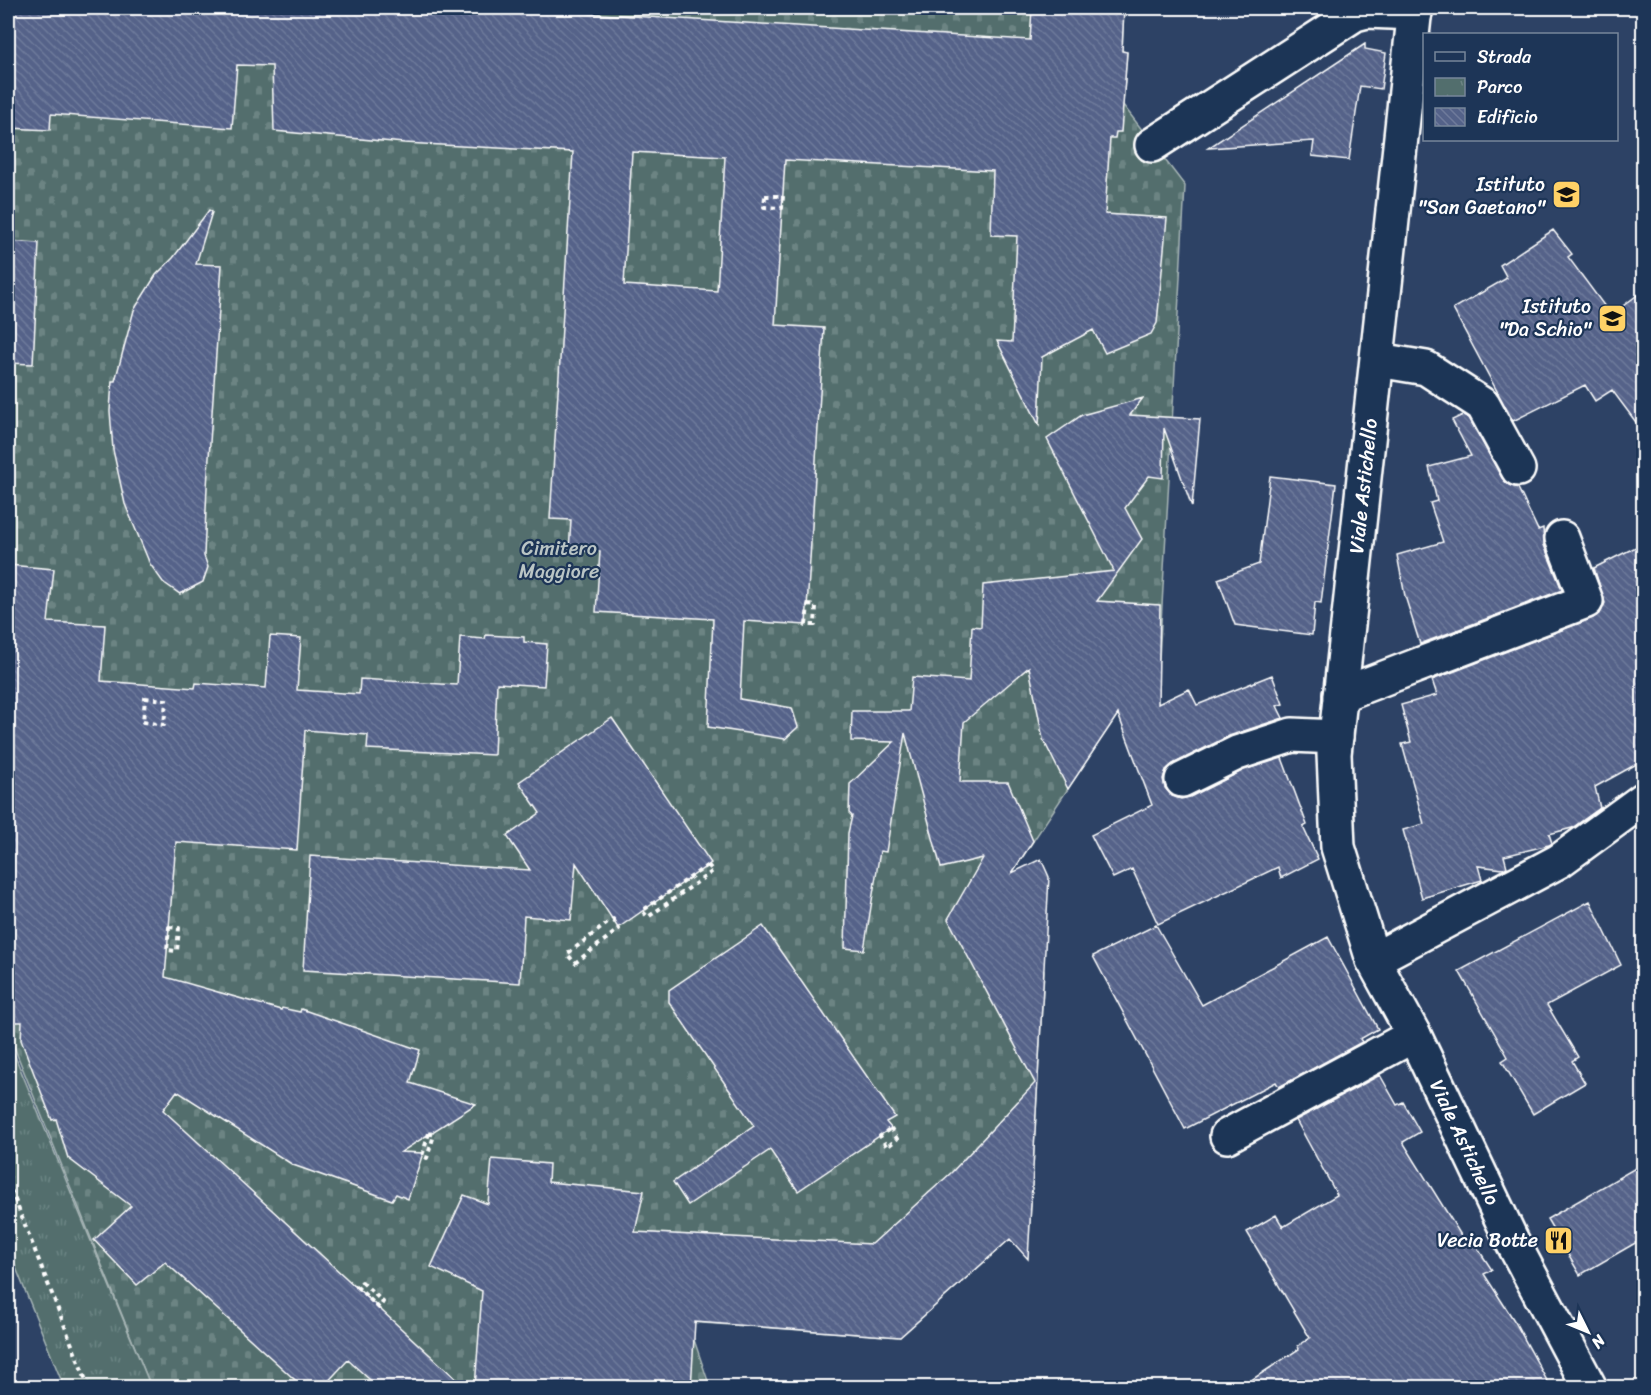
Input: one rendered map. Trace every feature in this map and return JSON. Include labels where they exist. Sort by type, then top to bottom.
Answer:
[{"type":"street","points":[[1152,146],[1355,14],[1367,11],[1415,10]]},
{"type":"street","name":"Viale Astichello","points":[[1415,10],[1336,738],[1338,847],[1373,960],[1414,1035],[1511,1239],[1590,1388]]},
{"type":"street","points":[[1377,360],[1426,368],[1484,405],[1518,469]]},
{"type":"street","points":[[1340,695],[1586,601],[1562,538]]},
{"type":"street","points":[[1182,780],[1237,753],[1292,735],[1336,738]]},
{"type":"street","points":[[1373,960],[1559,861],[1644,799]]},
{"type":"street","points":[[1227,1136],[1414,1035]]},
{"type":"path","points":[[765,196],[783,196],[782,208],[764,207],[765,196]]},
{"type":"path","points":[[808,605],[816,606],[815,626],[806,625],[808,605]]},
{"type":"path","points":[[145,698],[166,700],[164,725],[143,722],[145,698]]},
{"type":"path","points":[[708,865],[713,871],[648,918],[642,911],[708,865]]},
{"type":"path","points":[[613,919],[619,929],[575,963],[567,954],[613,919]]},
{"type":"path","points":[[169,927],[179,928],[177,951],[167,950],[169,927]]},
{"type":"path","points":[[891,1128],[897,1139],[887,1147],[880,1136],[891,1128]]},
{"type":"path","points":[[429,1133],[434,1135],[427,1158],[422,1156],[429,1133]]},
{"type":"path","points":[[8,1182],[89,1388]]},
{"type":"path","points":[[362,1282],[383,1302],[379,1308],[357,1287],[362,1282]]},
{"type":"green space","name":"Cimitero Maggiore","points":[[8,8],[1124,8],[1122,51],[1127,52],[1123,105],[1185,186],[1159,660],[1135,696],[1133,691],[1002,888],[1044,971],[1029,1238],[1011,1238],[900,1337],[688,1322],[710,1387],[151,1387],[8,1032]]},
{"type":"green space","points":[[8,1032],[10,1044],[151,1387],[64,1387],[8,1248]]},
{"type":"building","points":[[8,8],[499,8],[1030,40],[1032,8],[1124,8],[1122,51],[1127,52],[1121,132],[1116,132],[1115,138],[1110,138],[1105,214],[1167,218],[1157,323],[1151,334],[1105,353],[1093,330],[1042,357],[1039,425],[997,341],[1012,342],[1017,236],[991,235],[993,171],[785,160],[775,325],[824,328],[806,625],[744,621],[740,699],[792,708],[798,727],[785,739],[708,727],[713,619],[596,612],[600,551],[569,551],[571,520],[550,519],[573,152],[404,143],[274,131],[272,66],[237,65],[232,128],[51,114],[50,130],[8,128]],"holes":[[[632,152],[725,157],[717,291],[624,285]]]},
{"type":"building","points":[[1365,44],[1365,49],[1386,53],[1381,89],[1360,86],[1349,160],[1312,156],[1314,141],[1208,148]]},
{"type":"building","points":[[209,210],[212,212],[196,264],[222,265],[207,487],[204,556],[208,567],[203,582],[180,594],[163,582],[150,564],[125,504],[113,450],[110,411],[112,381],[115,381],[134,310],[156,275],[173,258]]},
{"type":"building","points":[[1553,230],[1572,254],[1568,257],[1611,315],[1644,290],[1644,433],[1612,390],[1595,401],[1585,385],[1513,421],[1453,309],[1507,278],[1500,265]]},
{"type":"building","points":[[8,241],[39,243],[33,364],[8,363]]},
{"type":"building","points":[[1143,398],[1130,415],[1200,419],[1192,507],[1164,428],[1163,478],[1149,476],[1125,508],[1142,539],[1097,601],[1160,605],[1158,704],[1189,689],[1197,705],[1272,675],[1283,704],[1277,706],[1283,718],[1229,736],[1173,764],[1166,770],[1163,779],[1165,788],[1172,796],[1181,799],[1190,797],[1244,770],[1282,758],[1307,825],[1303,827],[1318,859],[1281,878],[1278,867],[1158,924],[1132,869],[1113,878],[1091,835],[1152,805],[1118,714],[1068,789],[1043,739],[1029,667],[964,722],[960,782],[1008,782],[1033,841],[1012,873],[1041,859],[1049,877],[1028,1259],[1010,1239],[900,1337],[695,1322],[691,1388],[475,1388],[482,1291],[431,1267],[464,1195],[488,1204],[492,1159],[549,1164],[548,1182],[644,1191],[635,1232],[872,1244],[952,1172],[1035,1083],[948,919],[983,858],[941,868],[905,733],[886,852],[880,851],[864,950],[845,948],[848,833],[852,816],[849,813],[850,784],[894,742],[851,741],[852,711],[909,711],[912,677],[969,681],[972,626],[981,627],[983,585],[1114,571],[1047,439],[1082,415]]},
{"type":"building","points":[[1463,415],[1469,418],[1502,478],[1509,485],[1518,488],[1538,530],[1543,528],[1544,545],[1562,590],[1420,644],[1405,596],[1397,555],[1443,542],[1430,503],[1437,501],[1429,467],[1471,456],[1452,420]]},
{"type":"building","points":[[1270,476],[1336,484],[1321,603],[1315,602],[1312,635],[1235,625],[1218,579],[1259,564]]},
{"type":"building","points":[[1644,543],[1644,760],[1595,787],[1600,808],[1572,828],[1549,834],[1552,843],[1549,845],[1504,856],[1507,867],[1503,869],[1478,866],[1482,880],[1422,898],[1403,830],[1424,824],[1402,744],[1411,742],[1401,705],[1437,695],[1432,680],[1593,618],[1601,612],[1605,603],[1594,568]]},
{"type":"building","points":[[8,565],[54,569],[48,622],[105,625],[101,681],[195,688],[196,683],[266,688],[270,636],[301,638],[297,690],[359,694],[360,679],[457,685],[460,637],[485,639],[486,635],[524,637],[524,642],[547,644],[544,686],[497,683],[494,755],[367,749],[368,735],[305,730],[297,850],[176,842],[165,977],[281,1010],[282,1008],[300,1012],[301,1009],[420,1050],[410,1083],[476,1104],[401,1152],[423,1153],[408,1199],[396,1194],[392,1200],[293,1165],[177,1091],[163,1110],[466,1388],[379,1388],[348,1360],[322,1388],[304,1388],[165,1262],[137,1285],[94,1240],[131,1206],[68,1158],[56,1119],[52,1120],[21,1040],[22,1022],[8,1022]]},
{"type":"building","points":[[612,718],[711,863],[618,928],[576,863],[571,920],[524,916],[520,983],[303,970],[310,856],[530,870],[507,836],[540,813],[519,782]]},
{"type":"building","points":[[1590,901],[1621,965],[1547,1005],[1578,1057],[1572,1061],[1585,1083],[1533,1114],[1502,1061],[1508,1057],[1459,971]]},
{"type":"building","points":[[1156,925],[1202,1005],[1328,937],[1378,1029],[1360,1039],[1362,1042],[1279,1087],[1276,1082],[1185,1129],[1093,956]]},
{"type":"building","points":[[763,926],[895,1117],[886,1122],[891,1128],[798,1191],[770,1150],[688,1205],[673,1182],[754,1126],[669,1002],[669,990]]},
{"type":"building","points":[[1380,1075],[1397,1105],[1403,1102],[1420,1132],[1403,1142],[1467,1245],[1473,1241],[1492,1270],[1484,1274],[1515,1322],[1551,1388],[1239,1388],[1299,1349],[1298,1346],[1310,1338],[1247,1232],[1276,1215],[1283,1227],[1337,1195],[1296,1120]]},
{"type":"building","points":[[1644,1163],[1644,1238],[1580,1275],[1547,1219]]},
{"type":"place","name":"Istituto \"San Gaetano\"","points":[[1566,195]]},
{"type":"place","name":"Istituto \"Da Schio\"","points":[[1612,318]]},
{"type":"place","name":"Vecia Botte","points":[[1559,1240]]}]
